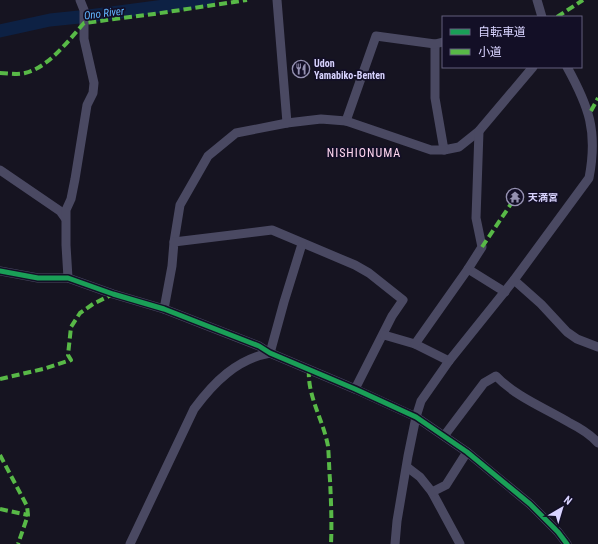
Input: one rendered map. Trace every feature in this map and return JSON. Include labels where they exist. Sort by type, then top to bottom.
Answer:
[{"type":"street","points":[[68,278],[65,218],[66,210],[71,199],[85,114],[93,93],[94,83],[84,39],[84,10],[80,0]]},
{"type":"street","points":[[277,0],[288,123]]},
{"type":"street","points":[[537,0],[542,16]]},
{"type":"street","points":[[346,121],[376,36],[439,43],[435,98],[444,150]]},
{"type":"street","points":[[164,309],[172,266],[180,205],[208,156],[236,133],[288,123],[321,119],[346,121],[431,150],[444,150],[459,147],[479,131],[532,68]]},
{"type":"street","points":[[396,544],[397,521],[416,417],[421,401],[449,361],[505,292],[589,178],[597,152],[596,127],[591,111],[568,68]]},
{"type":"street","points":[[415,344],[482,247],[476,218],[479,131]]},
{"type":"street","points":[[0,170],[60,211],[65,218]]},
{"type":"street","points":[[174,242],[272,230],[302,244],[355,265],[370,273],[403,300],[392,316],[355,389]]},
{"type":"street","points":[[270,353],[302,244]]},
{"type":"street","points":[[468,269],[505,292]]},
{"type":"street","points":[[0,271],[38,278],[68,278],[113,294],[164,309],[259,346],[270,353],[416,417],[467,452],[530,504],[558,532],[567,544]]},
{"type":"street","points":[[514,280],[541,304],[567,332],[577,339],[598,347]]},
{"type":"street","points":[[384,334],[415,344],[449,361]]},
{"type":"street","points":[[130,544],[194,408],[222,376],[246,360],[258,355],[270,353]]},
{"type":"street","points":[[444,436],[484,383],[496,376],[503,384],[593,436],[598,443]]},
{"type":"street","points":[[432,492],[446,484],[467,452]]},
{"type":"street","points":[[407,467],[420,477],[432,492],[460,544]]},
{"type":"water","points":[[49,18],[50,22],[0,34],[0,29]]},
{"type":"waterway","name":"Ono River","points":[[0,31],[50,20],[209,0]]},
{"type":"marked path","points":[[0,73],[22,74],[34,70],[58,52],[84,23],[247,0]]},
{"type":"marked path","points":[[559,16],[583,0]]},
{"type":"marked path","points":[[591,111],[598,98]]},
{"type":"marked path","points":[[482,247],[511,204]]},
{"type":"marked path","points":[[0,379],[43,369],[71,360],[68,355],[71,327],[80,313],[93,304],[113,294]]},
{"type":"marked path","points":[[309,369],[310,389],[328,446],[331,504],[331,544]]},
{"type":"marked path","points":[[0,455],[27,506],[28,515],[18,544]]},
{"type":"marked path","points":[[0,509],[28,515]]},
{"type":"cycle path","points":[[0,271],[38,278],[68,278],[113,294],[164,309],[259,346],[270,353],[416,417],[467,452],[530,504],[558,532],[567,544]]},
{"type":"place","name":"Udon Yamabiko-Benten","points":[[301,69]]},
{"type":"place","name":"天満宮","points":[[515,197]]},
{"type":"district","name":"NISHIONUMA","points":[[364,153]]}]
